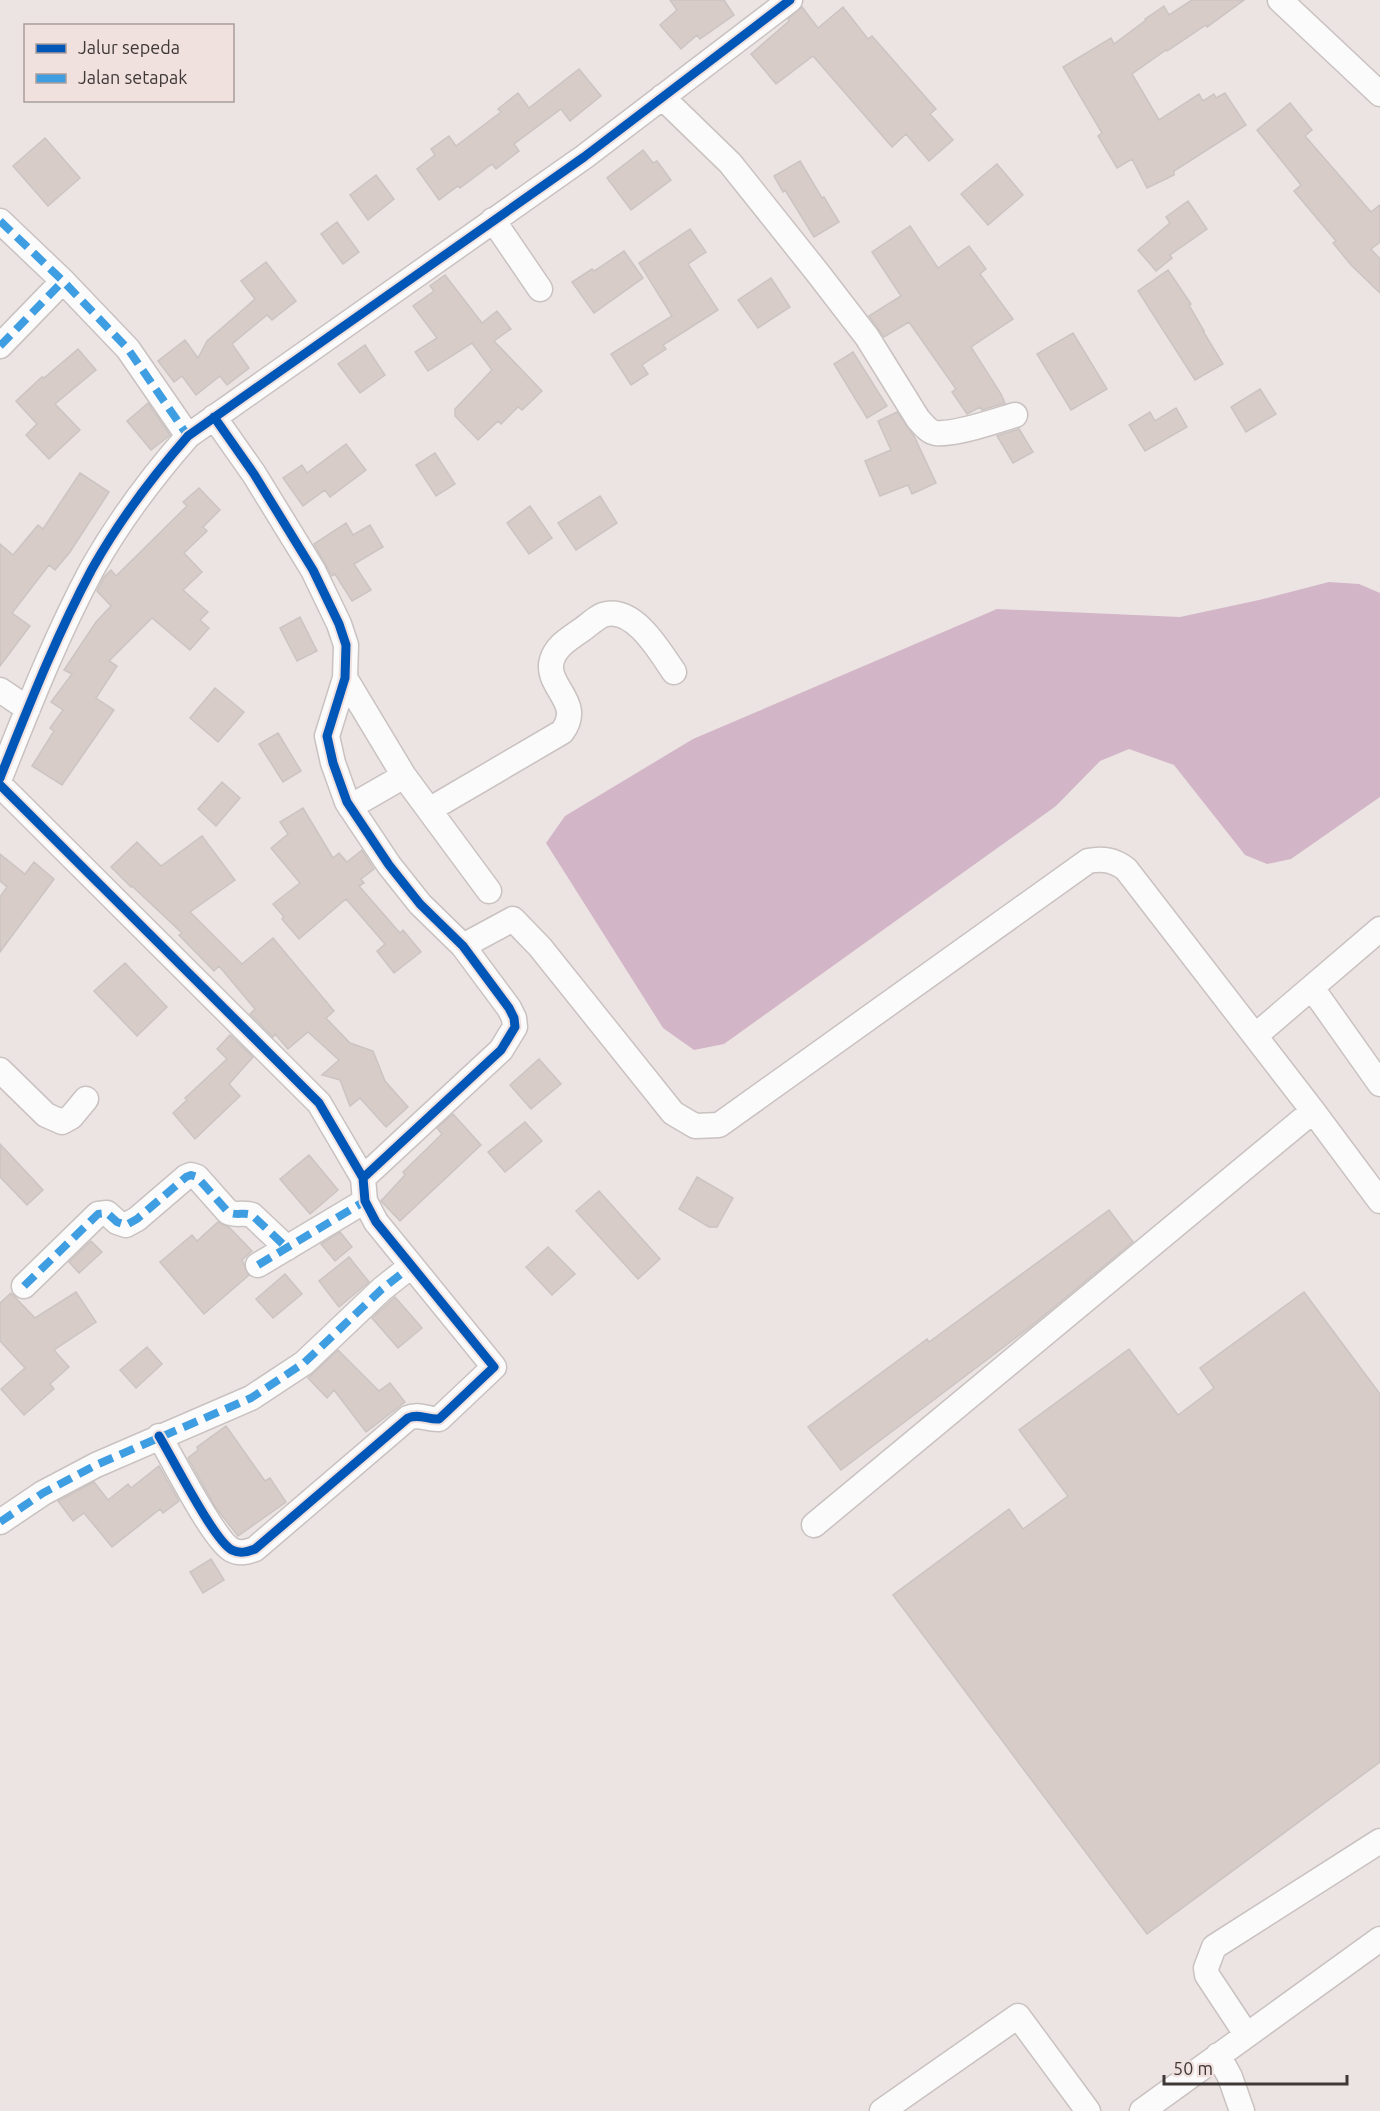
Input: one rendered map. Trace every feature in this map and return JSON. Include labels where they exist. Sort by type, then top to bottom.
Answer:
[{"type":"street","points":[[0,778],[28,709],[93,569],[152,479],[188,436],[584,157],[790,0]]},
{"type":"street","points":[[1280,0],[1380,94]]},
{"type":"street","points":[[662,98],[730,163],[867,336],[918,419],[926,428],[936,433],[966,429],[1015,415]]},
{"type":"street","points":[[494,220],[540,289]]},
{"type":"street","points":[[0,221],[63,281],[128,350],[188,436]]},
{"type":"street","points":[[0,346],[63,281]]},
{"type":"street","points":[[214,417],[254,474],[313,570],[339,624],[346,645],[345,678],[327,735],[333,763],[350,807],[389,865],[420,904],[463,946],[509,1008],[515,1022],[512,1034],[501,1050],[364,1190],[287,1248],[258,1265]]},
{"type":"street","points":[[429,810],[562,732],[567,726],[570,713],[551,668],[552,659],[565,641],[598,618],[607,614],[625,617],[635,622],[648,635],[674,672]]},
{"type":"street","points":[[345,678],[404,776],[489,891]]},
{"type":"street","points":[[0,690],[28,709]]},
{"type":"street","points":[[350,807],[404,776]]},
{"type":"street","points":[[0,785],[319,1103],[387,1237],[494,1367],[439,1419],[413,1415],[408,1418],[255,1549],[244,1554],[231,1550],[223,1543],[159,1436]]},
{"type":"street","points":[[463,946],[513,919],[540,947],[673,1113],[695,1126],[719,1125],[1088,861],[1118,862],[1126,869],[1380,1201]]},
{"type":"street","points":[[1255,1036],[1380,929]]},
{"type":"street","points":[[1312,987],[1380,1084]]},
{"type":"street","points":[[0,1070],[54,1120],[62,1122],[71,1117],[86,1099]]},
{"type":"street","points":[[814,1525],[1313,1111]]},
{"type":"street","points":[[24,1286],[98,1214],[107,1213],[117,1222],[126,1225],[137,1219],[191,1175],[197,1177],[228,1212],[252,1215],[287,1248]]},
{"type":"street","points":[[0,1522],[43,1493],[96,1465],[251,1398],[304,1363],[382,1289],[411,1266]]},
{"type":"street","points":[[1246,2034],[1208,1975],[1206,1968],[1214,1947],[1380,1841]]},
{"type":"street","points":[[1142,2111],[1380,1939]]},
{"type":"street","points":[[882,2111],[1018,2016],[1088,2111]]},
{"type":"street","points":[[1218,2055],[1230,2077],[1242,2111]]},
{"type":"shaded area","points":[[1329,582],[1359,584],[1380,593],[1380,797],[1291,859],[1267,864],[1245,855],[1174,765],[1129,749],[1100,761],[1056,806],[724,1044],[694,1050],[663,1028],[546,843],[565,816],[693,739],[997,609],[1180,617]]},
{"type":"building","points":[[670,0],[724,0],[734,15],[700,39],[697,35],[681,49],[660,25],[677,10]]},
{"type":"building","points":[[1192,0],[1244,0],[1207,27],[1206,25],[1166,50],[1132,74],[1159,120],[1199,94],[1203,101],[1214,94],[1216,98],[1225,93],[1246,125],[1174,171],[1174,175],[1147,188],[1132,159],[1117,168],[1098,136],[1102,133],[1063,67],[1111,38],[1114,44],[1164,6],[1169,15]]},
{"type":"building","points":[[802,7],[818,28],[843,7],[868,39],[872,36],[936,109],[930,114],[953,140],[929,161],[906,134],[892,147],[813,56],[776,84],[751,54]]},
{"type":"building","points":[[579,69],[601,96],[570,121],[561,109],[514,144],[519,151],[496,169],[492,164],[460,188],[458,186],[439,200],[417,169],[435,155],[431,149],[449,136],[456,146],[501,112],[498,109],[518,93],[529,108]]},
{"type":"building","points":[[1290,103],[1312,130],[1305,136],[1371,212],[1380,205],[1380,242],[1371,249],[1380,259],[1380,293],[1351,265],[1333,243],[1336,241],[1294,191],[1301,185],[1257,130]]},
{"type":"building","points":[[45,138],[80,178],[48,206],[13,166]]},
{"type":"building","points":[[643,150],[653,163],[657,161],[671,180],[631,210],[607,178]]},
{"type":"building","points":[[800,161],[839,222],[814,237],[774,176]]},
{"type":"building","points":[[997,164],[1023,195],[988,225],[961,194]]},
{"type":"building","points":[[376,175],[394,199],[368,220],[350,195]]},
{"type":"building","points":[[1188,201],[1207,229],[1170,255],[1172,258],[1156,271],[1138,250],[1170,223],[1166,217]]},
{"type":"building","points":[[337,222],[359,252],[343,264],[321,234]]},
{"type":"building","points":[[910,226],[938,268],[969,246],[986,269],[980,274],[1013,319],[971,347],[1005,403],[982,410],[980,407],[967,414],[952,392],[956,389],[909,322],[884,337],[869,316],[901,296],[872,252]]},
{"type":"building","points":[[690,229],[706,252],[688,264],[718,310],[663,345],[666,349],[642,365],[648,374],[631,385],[611,354],[672,316],[639,263]]},
{"type":"building","points":[[624,251],[643,278],[594,313],[572,282],[592,269],[594,271]]},
{"type":"building","points":[[266,262],[296,301],[272,320],[267,315],[232,344],[249,368],[227,385],[220,376],[196,395],[182,376],[174,382],[158,361],[185,340],[198,358],[207,341],[255,299],[241,281]]},
{"type":"building","points":[[1168,270],[1191,304],[1189,305],[1223,364],[1195,380],[1138,291]]},
{"type":"building","points":[[445,275],[482,323],[497,311],[511,329],[494,341],[542,391],[522,410],[518,407],[501,424],[498,421],[478,440],[455,416],[455,409],[492,370],[472,343],[428,371],[415,352],[437,338],[413,306],[434,291],[430,286]]},
{"type":"building","points":[[771,278],[790,307],[758,328],[738,300]]},
{"type":"building","points":[[1073,333],[1107,389],[1071,410],[1037,354]]},
{"type":"building","points":[[365,345],[385,375],[360,393],[338,364]]},
{"type":"building","points":[[78,349],[96,370],[55,404],[80,430],[49,459],[26,435],[37,424],[16,401]]},
{"type":"building","points":[[853,352],[887,406],[867,418],[834,364]]},
{"type":"building","points":[[1260,389],[1276,414],[1246,432],[1231,407]]},
{"type":"building","points":[[148,403],[170,435],[151,450],[127,421]]},
{"type":"building","points":[[1176,408],[1187,427],[1145,451],[1129,425],[1150,412],[1155,421]]},
{"type":"building","points":[[897,412],[914,436],[936,483],[912,494],[908,485],[880,496],[865,461],[891,450],[878,421]]},
{"type":"building","points":[[1019,429],[1033,452],[1013,463],[997,436]]},
{"type":"building","points":[[346,444],[366,470],[330,497],[325,490],[303,506],[283,478],[302,465],[307,473]]},
{"type":"building","points":[[435,453],[455,484],[436,496],[416,465]]},
{"type":"building","points":[[80,473],[109,492],[70,552],[55,570],[49,565],[12,613],[30,626],[0,666],[0,544],[13,555],[38,525],[43,529]]},
{"type":"building","points":[[199,488],[220,510],[203,527],[207,531],[184,553],[202,572],[183,590],[208,612],[200,620],[209,628],[190,650],[152,618],[109,661],[117,666],[96,698],[114,710],[62,785],[32,766],[54,731],[50,728],[63,710],[51,702],[72,674],[64,670],[96,622],[111,606],[97,591],[104,577],[111,570],[116,576],[187,506],[183,502]]},
{"type":"building","points":[[600,496],[617,523],[576,550],[558,523]]},
{"type":"building","points":[[530,506],[552,538],[529,554],[507,523]]},
{"type":"building","points":[[346,523],[353,535],[370,525],[383,547],[354,564],[371,590],[352,601],[335,574],[332,576],[314,544]]},
{"type":"building","points":[[300,617],[317,651],[297,661],[280,628]]},
{"type":"building","points":[[215,688],[244,712],[218,742],[190,718]]},
{"type":"building","points":[[278,733],[301,771],[283,782],[259,744]]},
{"type":"building","points":[[222,782],[240,798],[216,826],[198,809]]},
{"type":"building","points":[[303,808],[333,858],[339,853],[347,862],[362,850],[374,869],[361,879],[364,883],[359,886],[400,933],[403,930],[421,952],[394,973],[377,951],[385,944],[346,899],[299,939],[273,904],[300,883],[271,848],[288,834],[280,822]]},
{"type":"building","points":[[202,836],[235,880],[190,912],[242,964],[273,938],[334,1011],[326,1018],[350,1043],[373,1051],[385,1081],[408,1107],[386,1127],[360,1098],[350,1106],[340,1080],[322,1075],[339,1060],[308,1032],[288,1049],[275,1034],[273,1037],[250,1014],[255,1009],[219,966],[214,971],[179,935],[182,933],[111,867],[137,842],[161,866]]},
{"type":"building","points":[[0,854],[25,874],[34,862],[54,879],[0,952],[0,897],[7,887],[0,881]]},
{"type":"building","points":[[125,963],[167,1007],[137,1036],[94,991]]},
{"type":"building","points":[[230,1035],[253,1057],[229,1084],[240,1096],[195,1139],[173,1113],[187,1100],[185,1098],[227,1059],[217,1049]]},
{"type":"building","points":[[539,1059],[561,1084],[531,1109],[510,1085]]},
{"type":"building","points":[[453,1114],[481,1145],[400,1221],[381,1201],[405,1175],[403,1172],[442,1134],[437,1128]]},
{"type":"building","points":[[525,1122],[542,1141],[505,1172],[488,1152]]},
{"type":"building","points":[[0,1144],[43,1190],[27,1205],[0,1177]]},
{"type":"building","points":[[309,1155],[338,1190],[310,1214],[280,1179]]},
{"type":"building","points":[[697,1177],[733,1198],[717,1227],[709,1227],[679,1209]]},
{"type":"building","points":[[599,1191],[660,1259],[638,1279],[576,1211]]},
{"type":"building","points":[[1109,1210],[1133,1242],[1030,1327],[841,1470],[808,1427],[927,1339],[929,1342]]},
{"type":"building","points":[[218,1222],[230,1228],[252,1251],[242,1260],[249,1275],[204,1314],[160,1262],[192,1235],[197,1241]]},
{"type":"building","points":[[340,1232],[352,1247],[335,1261],[321,1244]]},
{"type":"building","points":[[91,1241],[102,1252],[79,1273],[69,1262]]},
{"type":"building","points":[[548,1247],[575,1274],[552,1295],[526,1267]]},
{"type":"building","points":[[349,1257],[369,1282],[339,1307],[319,1281]]},
{"type":"building","points":[[285,1274],[302,1294],[273,1318],[256,1299]]},
{"type":"building","points":[[76,1292],[96,1322],[54,1350],[69,1367],[50,1384],[54,1389],[24,1415],[1,1389],[25,1368],[0,1341],[0,1303],[11,1293],[35,1318]]},
{"type":"building","points":[[1304,1292],[1380,1394],[1380,1762],[1147,1934],[893,1595],[1009,1509],[1023,1529],[1068,1496],[1019,1430],[1129,1349],[1178,1415],[1214,1388],[1200,1368]]},
{"type":"building","points":[[395,1297],[422,1328],[398,1348],[372,1318]]},
{"type":"building","points":[[147,1347],[162,1364],[136,1388],[120,1370]]},
{"type":"building","points":[[338,1350],[379,1391],[390,1383],[405,1402],[366,1432],[334,1390],[327,1398],[308,1378]]},
{"type":"building","points":[[226,1426],[265,1481],[270,1478],[286,1502],[238,1536],[216,1508],[188,1458],[198,1450],[197,1447]]},
{"type":"building","points":[[159,1466],[179,1501],[163,1513],[160,1509],[112,1547],[84,1513],[73,1521],[58,1501],[94,1482],[108,1500],[128,1484],[131,1488]]},
{"type":"building","points":[[211,1559],[224,1580],[203,1593],[190,1572]]},
{"type":"marked path","points":[[0,221],[63,281],[128,349],[188,436]]},
{"type":"marked path","points":[[0,346],[63,281]]},
{"type":"marked path","points":[[24,1286],[98,1214],[107,1213],[117,1222],[126,1225],[137,1219],[191,1175],[197,1177],[228,1212],[252,1215],[287,1248]]},
{"type":"marked path","points":[[258,1265],[365,1201]]},
{"type":"marked path","points":[[0,1522],[43,1493],[96,1465],[251,1398],[304,1363],[382,1289],[411,1266]]},
{"type":"cycle path","points":[[0,778],[54,646],[92,569],[137,500],[188,436],[584,157],[790,0]]},
{"type":"cycle path","points":[[214,417],[254,474],[313,570],[339,624],[346,645],[345,678],[327,736],[333,763],[347,802],[389,865],[420,904],[463,946],[514,1018],[515,1027],[501,1050],[363,1178]]},
{"type":"cycle path","points":[[0,785],[319,1103],[363,1178],[365,1201],[376,1222],[494,1367],[439,1419],[416,1416],[408,1418],[255,1549],[246,1552],[232,1550],[224,1543],[194,1498],[159,1436]]}]
